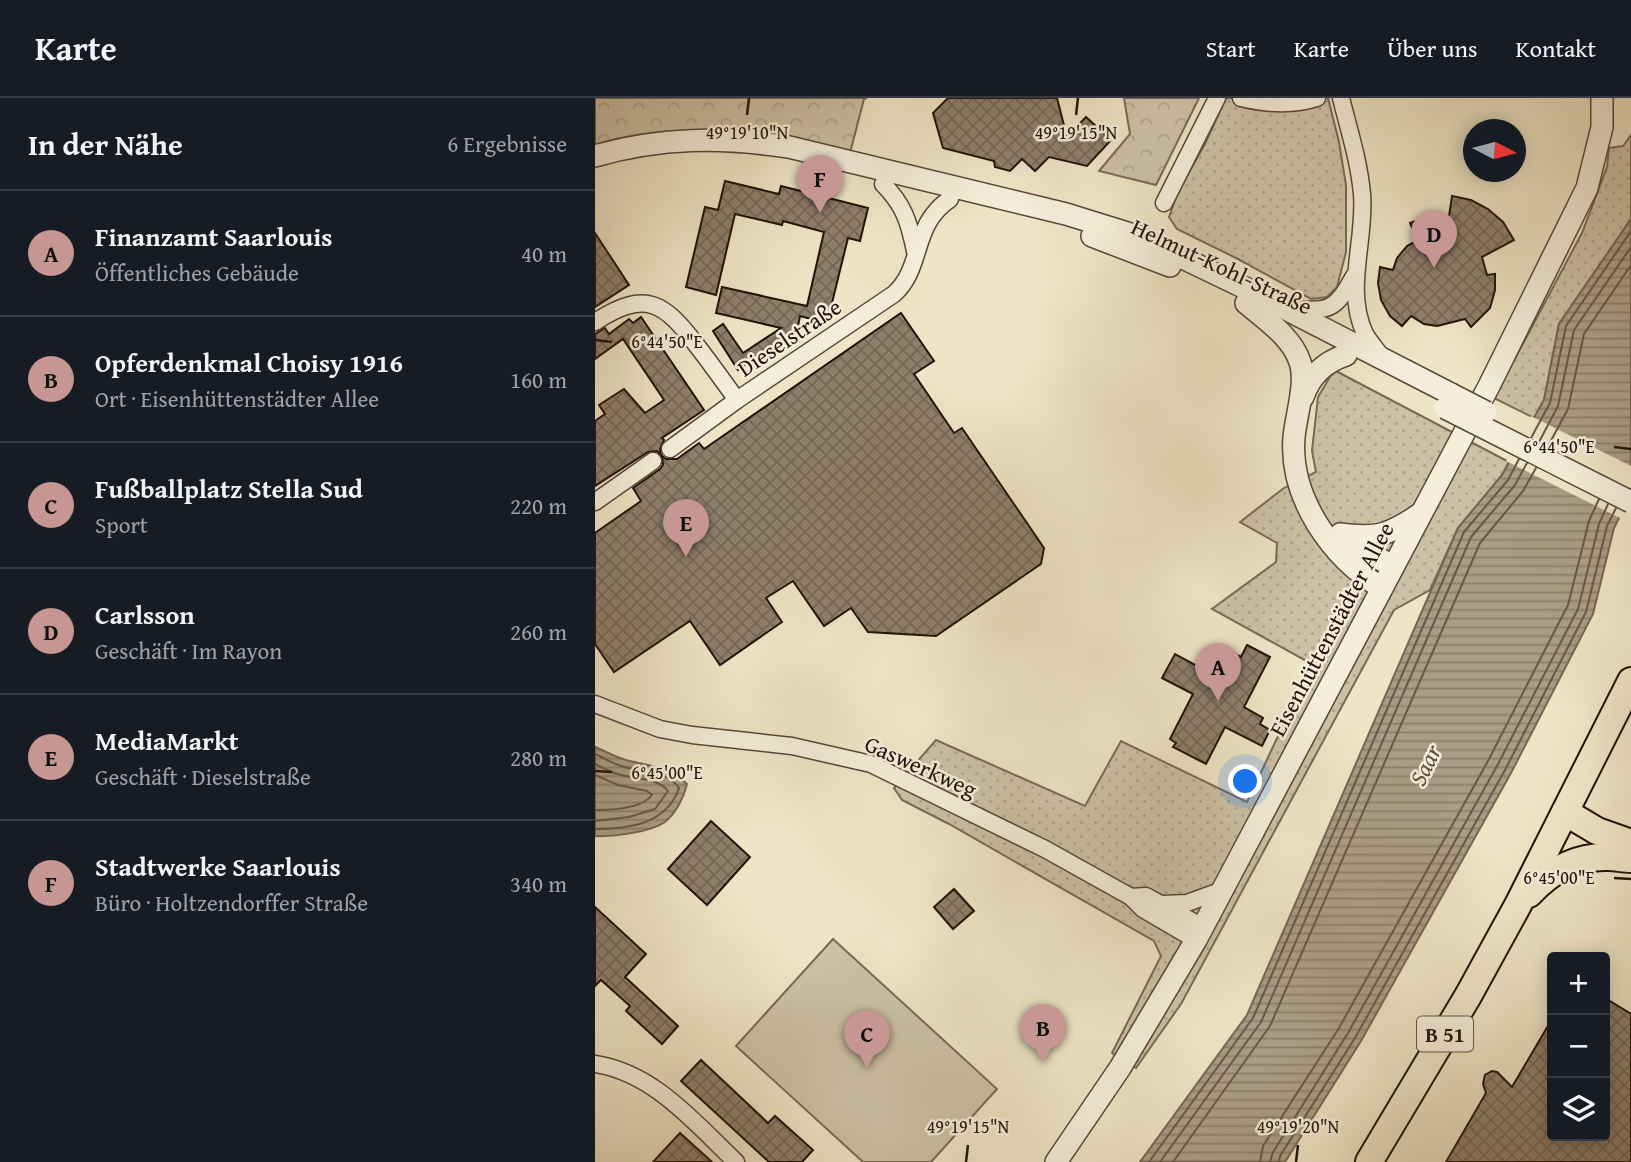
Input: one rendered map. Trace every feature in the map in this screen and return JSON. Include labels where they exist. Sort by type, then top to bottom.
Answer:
[{"type":"main road","name":"B 51","points":[[1369,1162],[1468,996],[1518,905],[1631,681]]},
{"type":"main road","points":[[1560,821],[1624,853]]},
{"type":"main road","points":[[1518,905],[1555,870],[1576,862],[1624,853]]},
{"type":"street","points":[[1164,203],[1217,98]]},
{"type":"street","points":[[1241,98],[1282,104],[1317,98]]},
{"type":"street","points":[[1341,98],[1359,168],[1362,196],[1362,225],[1355,274],[1356,301],[1365,334],[1382,357]]},
{"type":"street","name":"Eisenhüttenstädter Allee","points":[[1056,1162],[1121,1068],[1200,933],[1574,218],[1596,157],[1602,127],[1602,98]]},
{"type":"street","name":"Helmut-Kohl-Straße","points":[[595,156],[673,140],[742,140],[789,147],[1042,208],[1117,229],[1167,249],[1382,357],[1448,401]]},
{"type":"street","name":"Helmut-Kohl-Straße","points":[[595,171],[641,158],[712,153],[786,160],[950,199],[1107,241],[1169,266],[1346,355],[1448,401]]},
{"type":"street","points":[[883,184],[894,195],[909,219],[915,251]]},
{"type":"street","name":"Dieselstraße","points":[[670,449],[903,286],[928,221],[938,207],[950,199]]},
{"type":"street","points":[[1286,309],[1320,311],[1331,307],[1345,294],[1355,274]]},
{"type":"street","points":[[1246,303],[1279,331],[1295,350],[1302,365],[1294,439],[1299,484],[1332,546],[1355,570],[1382,588]]},
{"type":"street","points":[[595,322],[631,304],[662,308],[679,322],[737,400]]},
{"type":"street","points":[[1298,412],[1307,387],[1318,370],[1333,359],[1346,355]]},
{"type":"street","points":[[1448,401],[1631,486]]},
{"type":"street","points":[[1448,401],[1631,502]]},
{"type":"street","points":[[595,502],[653,461]]},
{"type":"street","points":[[1340,534],[1366,537],[1384,535],[1422,512]]},
{"type":"street","points":[[1319,524],[1393,567]]},
{"type":"street","name":"Gaswerkweg","points":[[595,704],[660,729],[792,746],[870,764],[1034,844],[1131,897],[1143,909],[1200,933]]},
{"type":"street","name":"Gaswerkweg","points":[[1163,904],[1187,903],[1223,890]]},
{"type":"street","name":"Gaswerkweg","points":[[1131,897],[1146,896],[1163,904],[1200,933]]},
{"type":"street","points":[[595,1064],[635,1076],[661,1093],[736,1162]]},
{"type":"green space","points":[[595,98],[867,98],[864,99],[850,153],[723,132],[658,132],[595,145]]},
{"type":"green space","points":[[1124,98],[1199,98],[1156,185],[1099,171],[1130,134]]},
{"type":"green space","points":[[1226,98],[1328,98],[1346,185],[1346,252],[1337,287],[1327,297],[1311,299],[1177,229],[1169,217],[1178,192],[1205,144]]},
{"type":"green space","points":[[1631,135],[1631,219],[1559,324],[1544,400],[1534,418],[1494,398],[1582,233],[1607,167],[1609,148],[1623,146]]},
{"type":"green space","points":[[1334,370],[1509,462],[1502,475],[1458,528],[1430,590],[1394,610],[1181,1004],[1136,1068],[1112,1053],[1161,956],[1154,941],[902,800],[894,788],[936,740],[1085,806],[1121,741],[1247,802],[1312,664],[1212,609],[1276,562],[1277,543],[1240,522],[1284,488],[1316,472],[1312,451],[1318,397]]},
{"type":"green space","points":[[833,939],[997,1089],[931,1162],[863,1162],[736,1046]]},
{"type":"water","name":"Saar","points":[[1631,219],[1631,494],[1614,528],[1593,614],[1511,773],[1361,1041],[1285,1162],[1140,1162],[1247,1015],[1458,528],[1502,475],[1544,400],[1559,324]]},
{"type":"water","points":[[595,747],[622,759],[666,771],[687,784],[679,804],[665,822],[659,826],[621,835],[595,836]]},
{"type":"pier","points":[[1531,416],[1631,466],[1631,502],[1622,519],[1506,461]]},
{"type":"building","points":[[948,98],[1057,98],[1067,137],[1086,117],[1111,140],[1087,166],[1049,157],[1035,171],[1022,159],[1010,171],[995,167],[994,161],[943,148],[933,113]]},
{"type":"building","points":[[725,181],[779,194],[781,186],[868,208],[860,241],[848,238],[827,323],[800,316],[797,331],[738,370],[713,331],[723,324],[743,353],[781,328],[716,313],[722,287],[807,306],[824,232],[783,221],[782,225],[735,214],[716,295],[686,287],[705,207],[718,210]]},
{"type":"building","points":[[1452,196],[1471,200],[1488,209],[1503,222],[1514,240],[1482,257],[1487,275],[1495,274],[1495,290],[1490,308],[1471,327],[1465,319],[1437,326],[1424,324],[1411,316],[1402,326],[1390,316],[1381,300],[1378,283],[1380,267],[1393,270],[1397,258],[1407,246],[1418,240],[1410,223],[1429,216],[1449,216]]},
{"type":"building","points":[[595,233],[629,285],[595,307]]},
{"type":"building","points":[[901,313],[934,361],[914,374],[954,433],[962,428],[1044,548],[1041,564],[936,636],[868,632],[851,608],[824,626],[793,581],[766,598],[782,622],[720,665],[690,621],[614,672],[595,644],[595,533],[641,501],[633,488],[660,469],[663,465],[662,456],[666,459],[677,459],[699,443],[704,449]]},
{"type":"building","points":[[641,317],[704,410],[662,438],[664,440],[660,449],[661,455],[657,451],[648,452],[595,486],[595,421],[605,414],[599,405],[624,389],[645,413],[664,400],[623,339],[595,359],[595,334],[605,328],[609,334],[629,319],[633,323]]},
{"type":"building","points":[[1247,645],[1270,657],[1244,707],[1263,718],[1260,724],[1270,730],[1262,746],[1225,727],[1206,764],[1173,747],[1176,743],[1170,739],[1193,694],[1162,678],[1175,654],[1208,672],[1222,647],[1241,657]]},
{"type":"building","points":[[711,821],[750,857],[707,905],[668,869]]},
{"type":"building","points":[[954,889],[974,911],[953,929],[934,907]]},
{"type":"building","points":[[595,907],[646,954],[625,977],[678,1026],[662,1044],[626,1011],[630,1006],[601,980],[595,986]]},
{"type":"building","points":[[1610,1001],[1631,1014],[1631,1162],[1446,1162],[1486,1093],[1483,1084],[1485,1075],[1492,1071],[1497,1072],[1512,1087],[1547,1028],[1547,1141],[1610,1141]]},
{"type":"building","points":[[701,1060],[768,1123],[775,1116],[813,1150],[802,1162],[769,1162],[681,1081]]},
{"type":"building","points":[[680,1133],[712,1162],[653,1162]]},
{"type":"place","name":"Stadtwerke Saarlouis","points":[[820,213]]},
{"type":"place","name":"Carlsson","points":[[1434,268]]},
{"type":"place","name":"MediaMarkt","points":[[686,557]]},
{"type":"place","name":"Finanzamt Saarlouis","points":[[1218,701]]},
{"type":"place","name":"Opferdenkmal Choisy 1916","points":[[1043,1062]]},
{"type":"place","name":"Fußballplatz Stella Sud","points":[[867,1068]]}]
